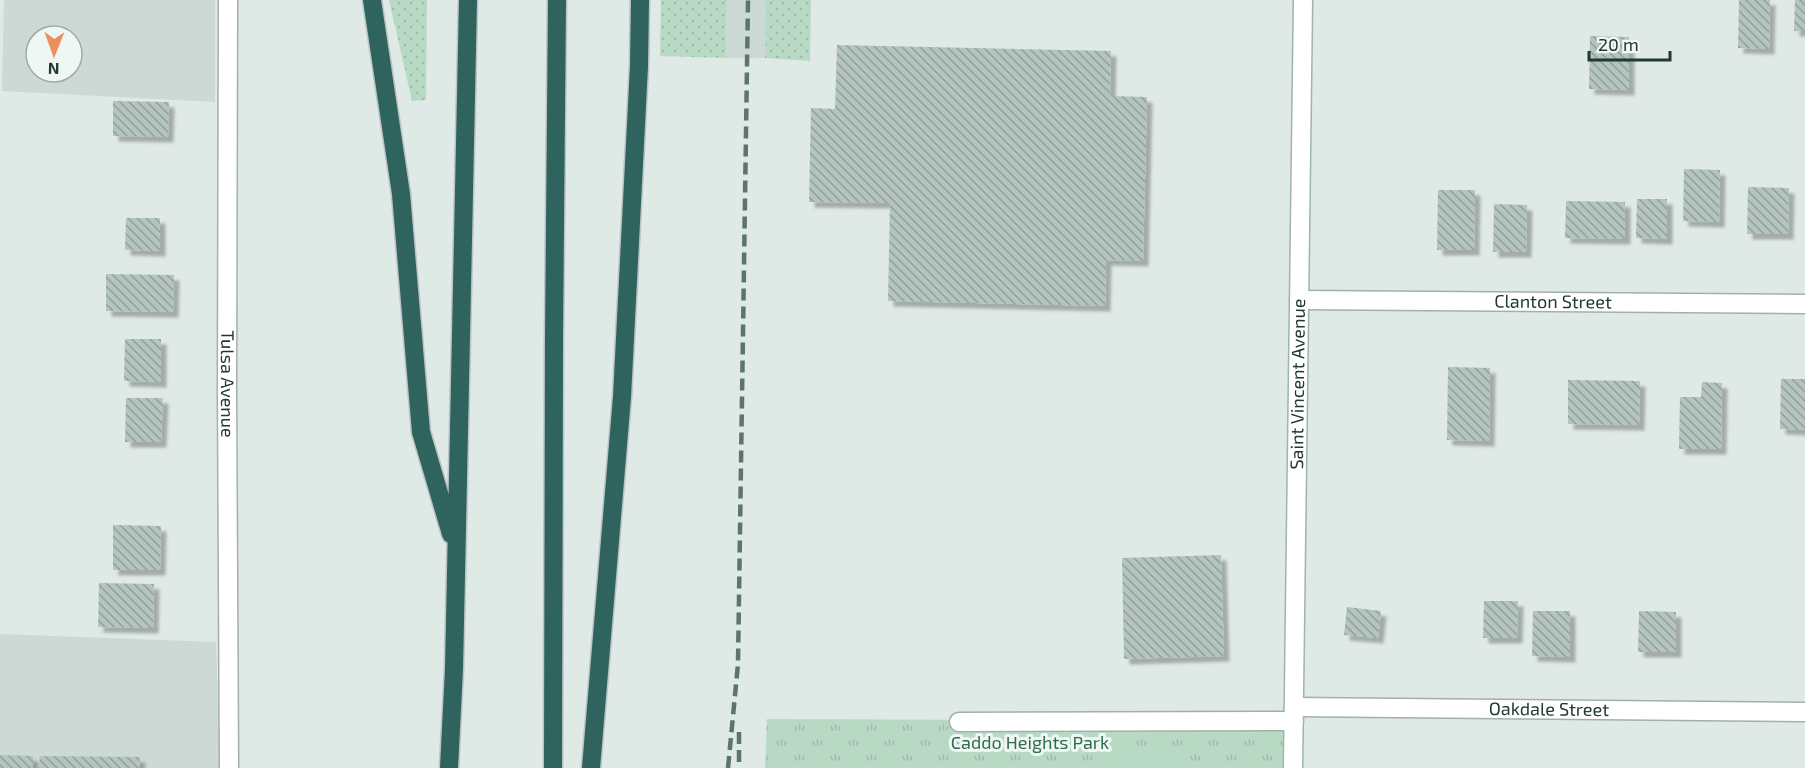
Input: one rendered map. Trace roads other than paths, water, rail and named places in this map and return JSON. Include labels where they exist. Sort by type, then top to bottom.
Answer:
[{"type":"highway","points":[[372,0],[401,194],[421,432],[456,550]]},
{"type":"highway","points":[[449,768],[454,669],[468,0]]},
{"type":"highway","points":[[553,768],[557,0]]},
{"type":"highway","points":[[591,768],[622,397],[639,66],[640,0]]},
{"type":"street","name":"Tulsa Avenue","points":[[228,0],[229,768]]},
{"type":"street","name":"Saint Vincent Avenue","points":[[1293,768],[1303,0]]},
{"type":"street","name":"Clanton Street","points":[[1299,300],[1805,304]]},
{"type":"street","name":"Oakdale Street","points":[[959,722],[1294,714],[1805,712]]},
{"type":"railway","points":[[728,768],[738,664],[748,0]]},
{"type":"railway","points":[[739,732],[739,768]]},
{"type":"park label","name":"Caddo Heights Park","points":[[1030,743]]}]
